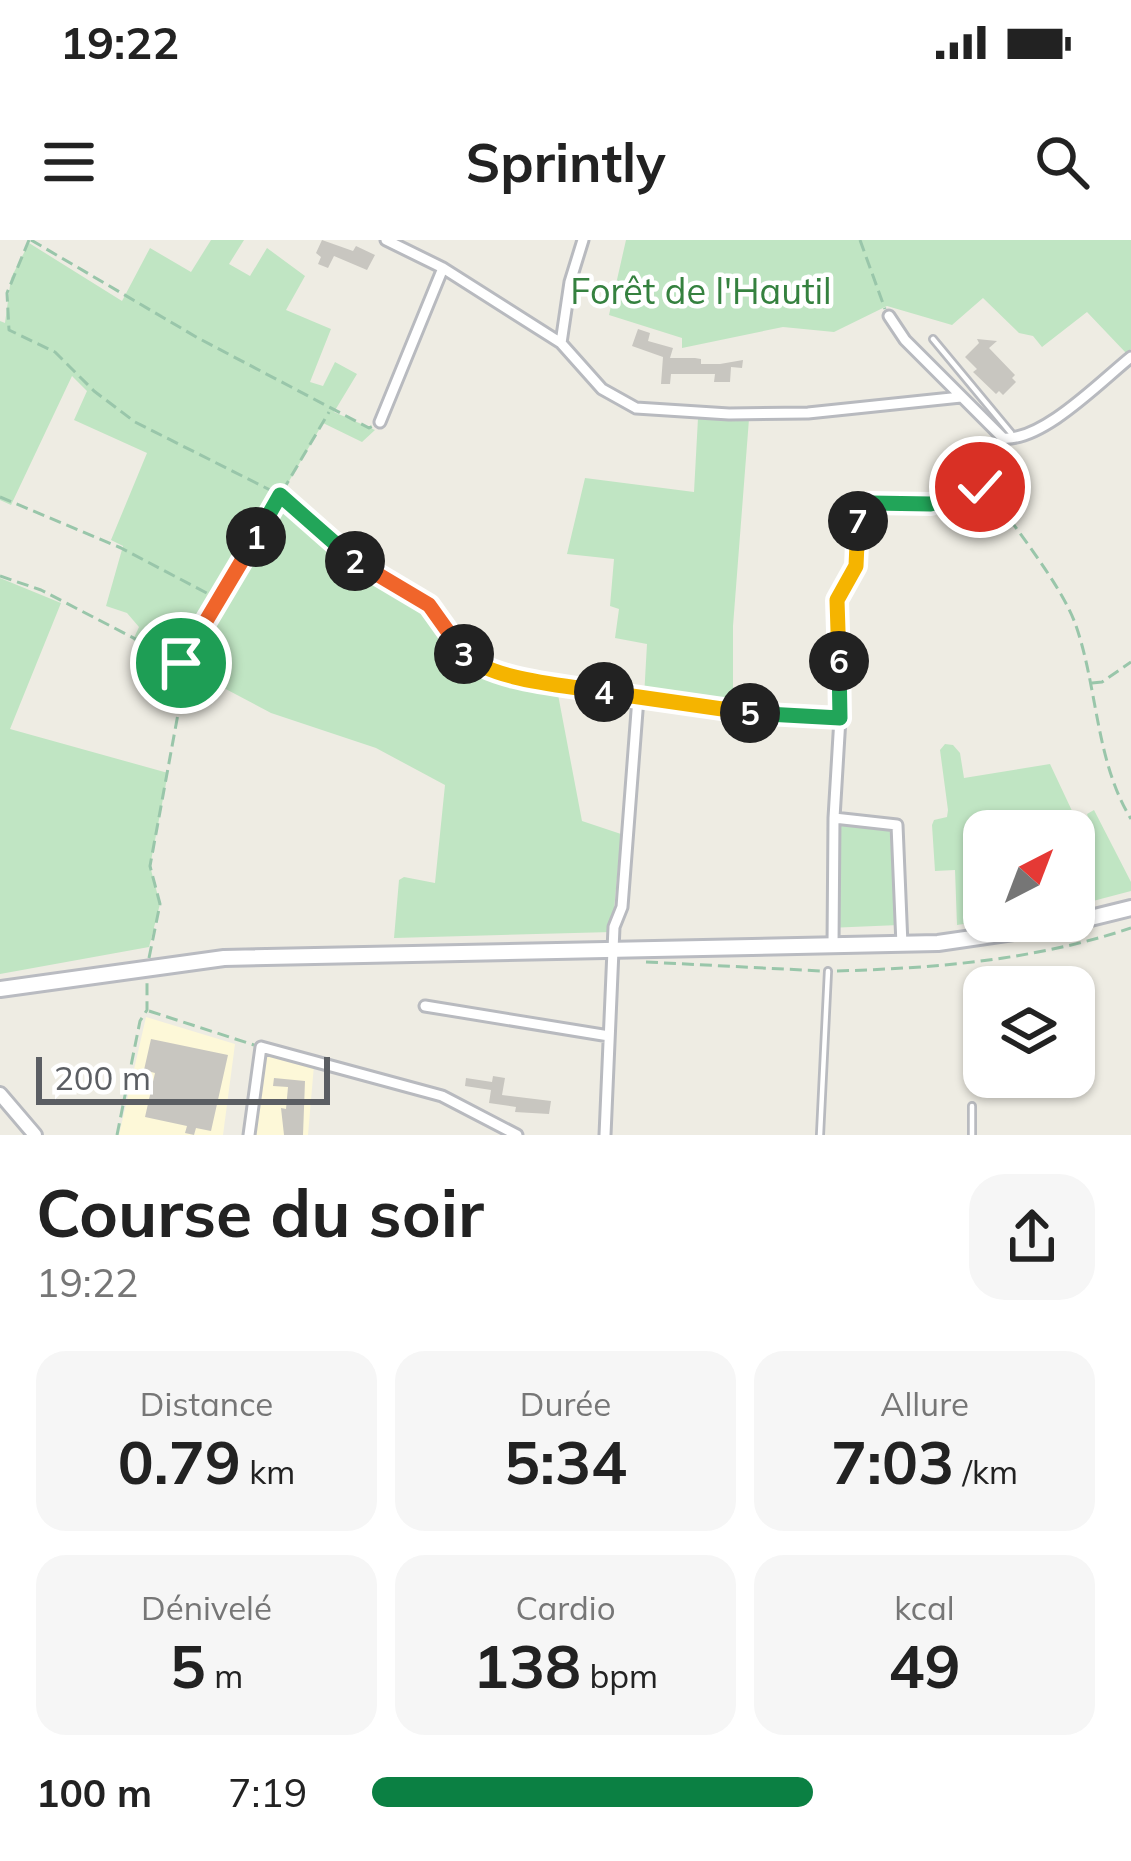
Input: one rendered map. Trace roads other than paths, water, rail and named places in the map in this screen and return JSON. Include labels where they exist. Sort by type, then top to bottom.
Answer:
[{"type":"main road","points":[[0,989],[147,966],[268,956],[902,945],[1011,934],[1131,908]]},
{"type":"main road","points":[[0,998],[91,976]]},
{"type":"street","points":[[386,240],[442,268],[561,343],[620,402],[663,412],[808,413],[961,397]]},
{"type":"street","points":[[410,253],[416,240]]},
{"type":"street","points":[[561,343],[570,282],[583,240]]},
{"type":"street","points":[[380,422],[442,268]]},
{"type":"street","points":[[890,316],[904,340],[1008,438]]},
{"type":"street","points":[[920,504],[966,495],[986,483],[1008,438],[1043,428],[1131,357]]},
{"type":"street","points":[[833,945],[840,589]]},
{"type":"street","points":[[605,1135],[614,927],[622,907],[638,698],[733,712],[840,718]]},
{"type":"street","points":[[834,818],[897,825],[902,945]]},
{"type":"street","points":[[425,1006],[609,1036]]},
{"type":"street","points":[[249,1135],[261,1047],[442,1096],[517,1135]]},
{"type":"street","points":[[0,1094],[35,1135]]},
{"type":"lane","points":[[933,339],[1010,429],[1008,438]]},
{"type":"lane","points":[[950,385],[958,369]]},
{"type":"lane","points":[[820,1135],[827,971]]},
{"type":"lane","points":[[972,1106],[972,1135]]},
{"type":"park label","name":"Forêt de l'Hautil","points":[[701,290]]}]
